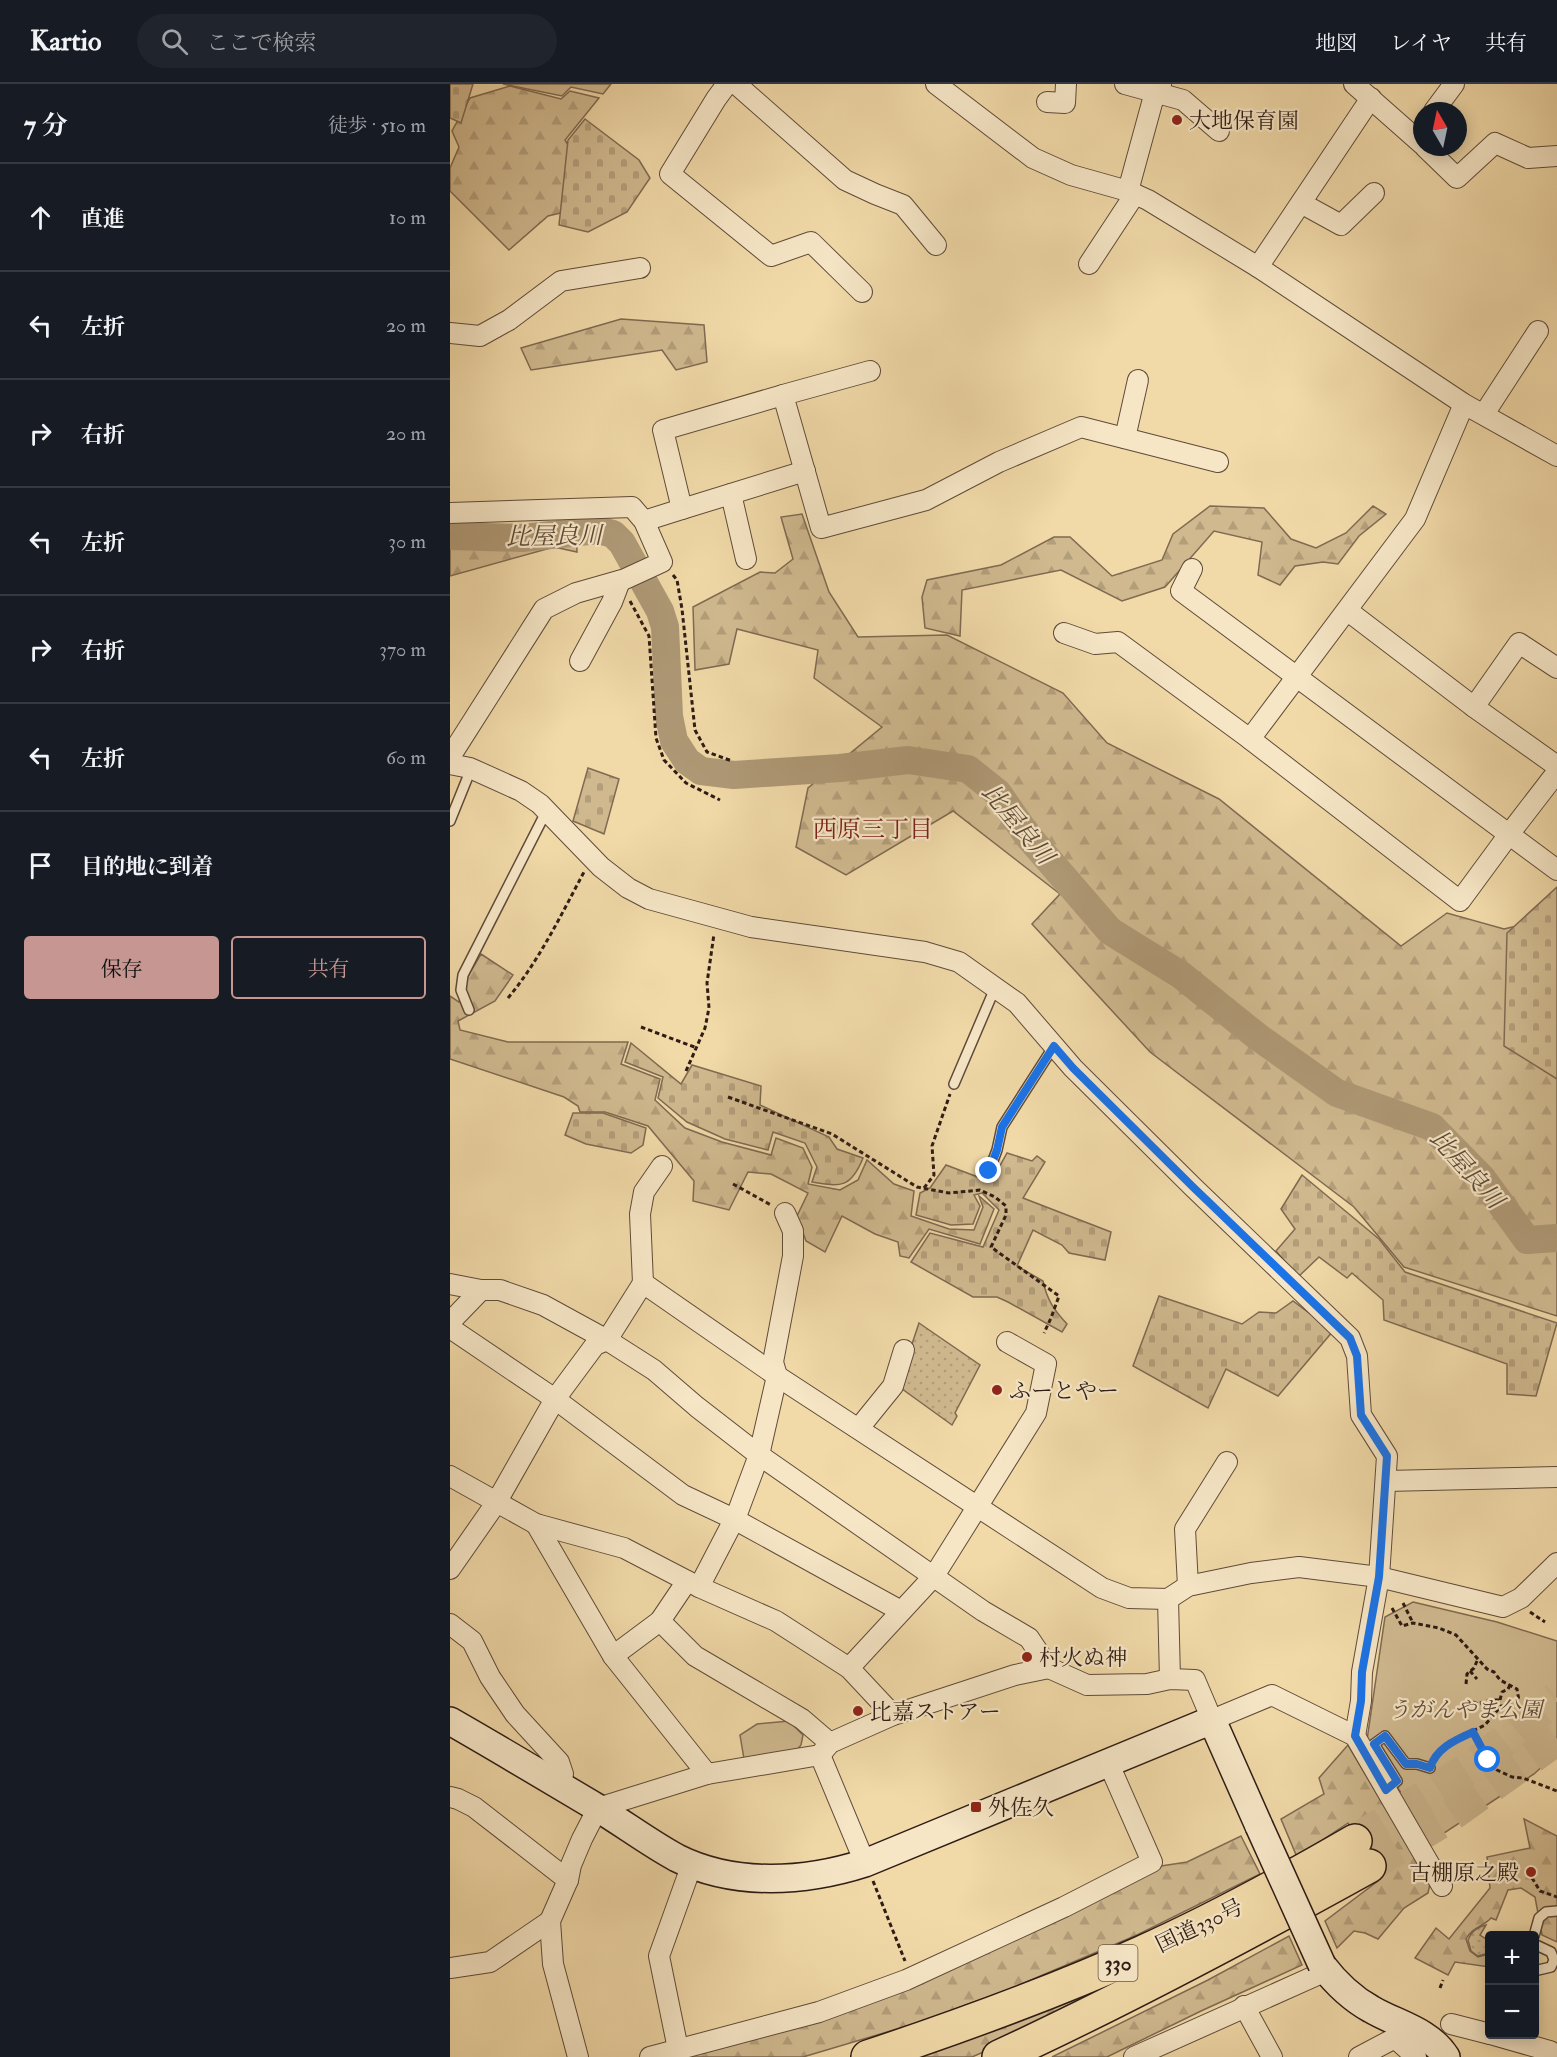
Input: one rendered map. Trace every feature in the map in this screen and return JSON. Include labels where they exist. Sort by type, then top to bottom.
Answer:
[{"type":"highway","name":"国道330号","points":[[868,2057],[964,2025],[1066,1986],[1362,1853],[1273,1919],[999,2057]]},
{"type":"street","points":[[727,84],[669,174],[771,256],[811,242],[862,292]]},
{"type":"street","points":[[736,84],[844,180],[903,205],[936,245]]},
{"type":"street","points":[[936,84],[1034,158],[1071,175],[1148,200],[1257,267],[1464,404],[1556,454]]},
{"type":"street","points":[[1047,102],[1065,103],[1066,84]]},
{"type":"street","points":[[1125,84],[1159,89],[1183,99],[1219,131]]},
{"type":"street","points":[[1354,84],[1413,132]]},
{"type":"street","points":[[1441,102],[1454,84]]},
{"type":"street","points":[[1089,264],[1132,193],[1159,89]]},
{"type":"street","points":[[1257,267],[1371,98]]},
{"type":"street","points":[[1437,156],[1457,178],[1494,143],[1528,158],[1557,156]]},
{"type":"street","points":[[1301,203],[1341,225],[1374,193]]},
{"type":"street","points":[[450,333],[480,336],[509,320],[561,281],[640,268]]},
{"type":"street","points":[[1484,414],[1538,331]]},
{"type":"street","points":[[682,509],[663,430],[870,371]]},
{"type":"street","points":[[1125,438],[1138,380]]},
{"type":"street","points":[[783,395],[821,528],[926,500],[999,462],[1081,428],[1218,462]]},
{"type":"street","points":[[1250,739],[1415,519],[1464,404]]},
{"type":"street","points":[[644,521],[805,471]]},
{"type":"street","points":[[731,494],[746,559]]},
{"type":"street","points":[[450,513],[632,507],[644,521],[659,563],[622,580],[576,593],[544,609],[450,757]]},
{"type":"street","points":[[1192,569],[1181,591],[1557,870]]},
{"type":"street","points":[[580,661],[622,580]]},
{"type":"street","points":[[1348,611],[1474,707],[1557,766]]},
{"type":"street","points":[[1064,633],[1095,644],[1118,642],[1250,739],[1460,901],[1557,772]]},
{"type":"street","points":[[1474,707],[1519,643],[1557,668]]},
{"type":"street","points":[[450,764],[471,769],[521,791],[547,810],[601,867],[628,888],[649,899],[751,927],[925,952],[959,962],[1017,1003],[1073,1068],[1350,1338],[1357,1356],[1361,1415],[1387,1456],[1379,1577],[1362,1672],[1361,1701],[1355,1736]]},
{"type":"street","points":[[450,1569],[496,1503],[555,1399],[595,1345],[607,1340],[643,1283],[640,1214],[644,1192],[662,1166]]},
{"type":"street","points":[[613,1656],[660,1622],[693,1584],[734,1519],[759,1455],[777,1376],[773,1362],[793,1256],[793,1231],[785,1213]]},
{"type":"street","points":[[643,1283],[777,1376],[1102,1588],[1129,1598],[1168,1599],[1188,1586],[1251,1572],[1299,1567],[1379,1577],[1503,1607],[1521,1598],[1557,1563]]},
{"type":"street","points":[[450,1284],[481,1290],[500,1290],[543,1305],[607,1340],[654,1371],[759,1455],[983,1611],[1029,1638],[1049,1668],[1087,1685],[1148,1684],[1170,1679],[1195,1680],[1258,1826],[1324,1968],[1339,1986],[1370,2009],[1415,2029],[1446,2057]]},
{"type":"street","points":[[450,1322],[481,1290]]},
{"type":"street","points":[[450,1328],[555,1399],[683,1495],[734,1519],[901,1611]]},
{"type":"street","points":[[849,1668],[934,1576],[1036,1413],[1046,1364],[1007,1342]]},
{"type":"street","points":[[860,1428],[893,1386],[904,1350]]},
{"type":"street","points":[[1188,1586],[1185,1529],[1227,1462]]},
{"type":"street","points":[[450,1476],[536,1524],[624,1548],[693,1584],[776,1621],[849,1668],[893,1715]]},
{"type":"street","points":[[1386,1481],[1557,1477]]},
{"type":"street","points":[[536,1524],[613,1656],[707,1774]]},
{"type":"street","points":[[1168,1599],[1170,1679]]},
{"type":"street","points":[[660,1622],[695,1656],[802,1719],[825,1749],[865,1863]]},
{"type":"street","points":[[450,1623],[472,1641],[490,1677],[515,1714],[559,1762],[563,1774],[556,1784]]},
{"type":"street","points":[[578,2057],[553,1964],[550,1921],[568,1880],[571,1865],[582,1839],[598,1808],[707,1774],[825,1749],[893,1715],[1015,1675],[1049,1668]]},
{"type":"street","points":[[450,1721],[676,1857],[692,1864],[731,1874],[781,1879],[840,1871],[865,1863],[1272,1695],[1355,1736],[1442,1886]]},
{"type":"street","points":[[650,2057],[819,2012],[911,1977],[1065,1907],[1152,1862],[1108,1762]]},
{"type":"street","points":[[450,1797],[474,1807],[568,1880]]},
{"type":"street","points":[[678,2049],[659,1956],[692,1864]]},
{"type":"street","points":[[450,1968],[490,1962],[550,1921]]},
{"type":"street","points":[[1134,2057],[1324,1968]]},
{"type":"street","points":[[1244,2006],[1272,2057]]},
{"type":"street","points":[[1451,2024],[1485,2032]]},
{"type":"street","points":[[1359,2057],[1395,2038],[1416,2057]]},
{"type":"street","points":[[1510,2039],[1550,2051],[1557,2056]]},
{"type":"lane","points":[[450,821],[471,769]]},
{"type":"lane","points":[[469,1010],[461,990],[463,975],[547,810]]},
{"type":"lane","points":[[954,1084],[995,988]]},
{"type":"lane","points":[[989,1171],[1002,1127],[1054,1046]]},
{"type":"lane","points":[[1386,1790],[1397,1781],[1374,1744],[1385,1736],[1406,1764],[1417,1764],[1430,1768]]},
{"type":"lane","points":[[1535,1931],[1539,1918],[1546,1912],[1557,1911]]},
{"type":"lane","points":[[1539,1946],[1551,1952],[1556,1961],[1551,1967],[1539,1970]]},
{"type":"path","points":[[659,563],[677,580],[695,730],[707,752],[732,761]]},
{"type":"path","points":[[622,580],[649,636],[656,738],[664,760],[686,783],[720,800]]},
{"type":"path","points":[[508,998],[522,982],[545,944],[592,857]]},
{"type":"path","points":[[686,1071],[705,1028],[709,1008],[707,983],[716,918]]},
{"type":"path","points":[[641,1027],[697,1048]]},
{"type":"path","points":[[924,1188],[934,1175],[932,1146],[954,1084]]},
{"type":"path","points":[[728,1097],[832,1134],[917,1187],[949,1193],[980,1190],[995,1197],[1006,1206],[1006,1215],[991,1247],[1059,1296],[1044,1333]]},
{"type":"path","points":[[733,1184],[785,1213]]},
{"type":"path","points":[[1403,1603],[1413,1623]]},
{"type":"path","points":[[1392,1608],[1402,1626],[1413,1623],[1439,1628],[1456,1635],[1487,1669],[1494,1672],[1500,1680],[1517,1689],[1519,1701],[1514,1705],[1501,1706],[1485,1725],[1452,1741],[1432,1762],[1430,1768]]},
{"type":"path","points":[[1526,1610],[1545,1622]]},
{"type":"path","points":[[1466,1684],[1465,1677],[1474,1668],[1477,1659]]},
{"type":"path","points":[[1470,1671],[1477,1679]]},
{"type":"path","points":[[1501,1706],[1502,1692],[1510,1685]]},
{"type":"path","points":[[1473,1702],[1478,1704],[1489,1700],[1500,1700]]},
{"type":"path","points":[[1473,1732],[1482,1752],[1497,1770],[1557,1791]]},
{"type":"path","points":[[865,1863],[911,1977]]},
{"type":"path","points":[[1532,1878],[1540,1891],[1557,1897]]},
{"type":"path","points":[[1440,1988],[1443,1980]]},
{"type":"green space","points":[[450,84],[473,84],[461,123],[450,118]]},
{"type":"green space","points":[[503,84],[611,84],[603,94],[571,87],[562,96]]},
{"type":"green space","points":[[510,86],[561,99],[570,91],[599,98],[565,140],[574,155],[561,213],[548,216],[509,250],[450,191],[450,168],[459,147],[452,131],[470,98]]},
{"type":"green space","points":[[585,119],[639,160],[650,178],[627,212],[588,232],[559,225],[568,140]]},
{"type":"green space","points":[[621,319],[704,325],[707,362],[676,370],[662,350],[531,370],[521,348]]},
{"type":"green space","points":[[1210,506],[1264,508],[1291,539],[1316,548],[1346,533],[1373,506],[1386,514],[1359,536],[1338,564],[1323,562],[1295,566],[1280,585],[1258,575],[1262,542],[1214,531],[1165,587],[1122,601],[1061,570],[962,590],[960,636],[925,628],[922,597],[927,580],[1001,565],[1054,537],[1070,537],[1112,576],[1162,560],[1173,534]]},
{"type":"green space","points":[[802,514],[829,592],[858,637],[947,635],[1063,693],[1107,743],[1219,799],[1401,946],[1447,913],[1504,929],[1525,924],[1557,1073],[1557,1316],[1404,1267],[1354,1207],[1150,1052],[1032,924],[1060,894],[953,811],[846,875],[796,847],[808,788],[882,727],[814,678],[818,650],[737,629],[729,664],[695,670],[693,607],[760,572],[775,573],[793,559],[781,517]]},
{"type":"green space","points":[[576,527],[577,552],[554,547],[450,576],[450,532]]},
{"type":"green space","points":[[588,768],[619,779],[604,834],[573,821]]},
{"type":"green space","points":[[1557,887],[1557,1079],[1504,1046],[1507,933]]},
{"type":"green space","points":[[481,954],[513,975],[495,1001],[458,1021],[460,1030],[508,1042],[628,1042],[621,1064],[660,1079],[655,1100],[685,1128],[722,1142],[771,1155],[776,1138],[803,1148],[812,1167],[808,1184],[840,1190],[858,1180],[867,1160],[894,1184],[914,1191],[911,1216],[949,1229],[974,1230],[983,1207],[979,1196],[994,1209],[980,1244],[929,1229],[909,1258],[900,1256],[898,1242],[875,1234],[842,1216],[825,1252],[806,1241],[797,1216],[808,1193],[771,1174],[748,1172],[729,1210],[693,1201],[694,1181],[648,1126],[605,1112],[580,1112],[578,1106],[564,1097],[450,1059],[450,996],[459,1002],[468,976]]},
{"type":"green space","points":[[631,1043],[681,1084],[692,1065],[761,1086],[760,1105],[829,1137],[837,1149],[863,1158],[859,1168],[849,1180],[838,1185],[812,1182],[817,1167],[805,1143],[773,1132],[768,1150],[725,1139],[687,1122],[658,1098],[663,1077],[625,1062]]},
{"type":"green space","points":[[573,1113],[603,1113],[646,1128],[643,1145],[631,1153],[586,1144],[565,1135]]},
{"type":"green space","points":[[1007,1153],[1032,1161],[1037,1156],[1045,1162],[1023,1198],[1111,1232],[1105,1260],[1069,1253],[1062,1245],[1033,1230],[1017,1266],[1043,1281],[1052,1304],[1067,1324],[1062,1332],[997,1297],[973,1297],[911,1262],[930,1233],[983,1247],[999,1210],[982,1193],[974,1195],[980,1206],[973,1224],[951,1225],[916,1215],[920,1193],[930,1188],[946,1165],[991,1182]]},
{"type":"green space","points":[[1302,1175],[1379,1239],[1405,1272],[1557,1323],[1536,1396],[1507,1394],[1507,1364],[1384,1320],[1383,1300],[1352,1273],[1347,1278],[1319,1257],[1298,1277],[1276,1251],[1295,1229],[1281,1209]]},
{"type":"green space","points":[[1159,1296],[1242,1324],[1259,1312],[1276,1313],[1293,1301],[1333,1331],[1278,1396],[1226,1369],[1208,1408],[1133,1366]]},
{"type":"green space","points":[[919,1323],[980,1365],[955,1413],[957,1416],[952,1425],[898,1386]]},
{"type":"green space","name":"うがんやま公園","points":[[1413,1602],[1497,1622],[1557,1641],[1557,1753],[1534,1774],[1432,1841],[1367,1740],[1385,1617]]},
{"type":"green space","points":[[789,1721],[803,1735],[801,1745],[796,1751],[744,1759],[740,1735],[757,1724]]},
{"type":"green space","points":[[1348,1745],[1430,1884],[1428,1893],[1404,1908],[1378,1939],[1354,1931],[1337,1948],[1325,1921],[1378,1881],[1348,1823],[1297,1857],[1281,1819],[1324,1794],[1319,1778]]},
{"type":"green space","points":[[1524,1819],[1557,1836],[1557,1942],[1542,1935],[1535,1897],[1521,1888],[1508,1890],[1496,1920],[1491,1918],[1471,1932],[1466,1939],[1470,1951],[1478,1957],[1485,1955],[1485,1966],[1455,1962],[1448,1975],[1415,1958],[1436,1928],[1449,1939],[1490,1888],[1487,1857],[1530,1848]]},
{"type":"green space","points":[[1241,1836],[1260,1874],[1137,1935],[1007,1990],[914,2024],[803,2057],[678,2057],[929,1979],[1161,1866],[1187,1862]]},
{"type":"green space","points":[[1364,1858],[972,2057],[904,2057]]},
{"type":"green space","points":[[1486,1925],[1480,1935],[1485,1938],[1485,1954],[1478,1956],[1471,1951],[1468,1940],[1471,1934]]},
{"type":"green space","points":[[1289,1936],[1302,1965],[1107,2057],[1052,2057],[1208,1980]]},
{"type":"waterway","name":"比屋良川","points":[[450,536],[522,538],[598,530],[613,534],[622,543],[660,611],[665,627],[669,716],[674,741],[687,761],[701,771],[734,775],[840,768],[908,760],[968,769],[998,793],[1027,835],[1110,931],[1181,975],[1258,1037],[1337,1093],[1432,1127],[1482,1178],[1527,1240],[1557,1238]]},
{"type":"tunnel","points":[[1355,1841],[1474,1765],[1557,1698]]},
{"type":"tunnel","points":[[1369,1866],[1444,1820],[1557,1739]]},
{"type":"place","name":"大地保育園","points":[[1177,120]]},
{"type":"place","name":"ふーとやー","points":[[997,1390]]},
{"type":"place","name":"村火ぬ神","points":[[1027,1657]]},
{"type":"place","name":"比嘉ストアー","points":[[858,1711]]},
{"type":"place","name":"外佐久","points":[[976,1807]]},
{"type":"place","name":"古棚原之殿","points":[[1531,1872]]},
{"type":"district","name":"西原三丁目","points":[[873,829]]},
{"type":"route","points":[[989,1171],[1002,1127],[1054,1046],[1073,1068],[1193,1187],[1350,1338],[1357,1356],[1361,1415],[1387,1456],[1379,1577],[1362,1672],[1361,1701],[1355,1736],[1386,1790],[1397,1781],[1374,1744],[1385,1736],[1406,1764],[1417,1764],[1430,1768],[1439,1753],[1452,1741],[1473,1732],[1488,1760]]}]
